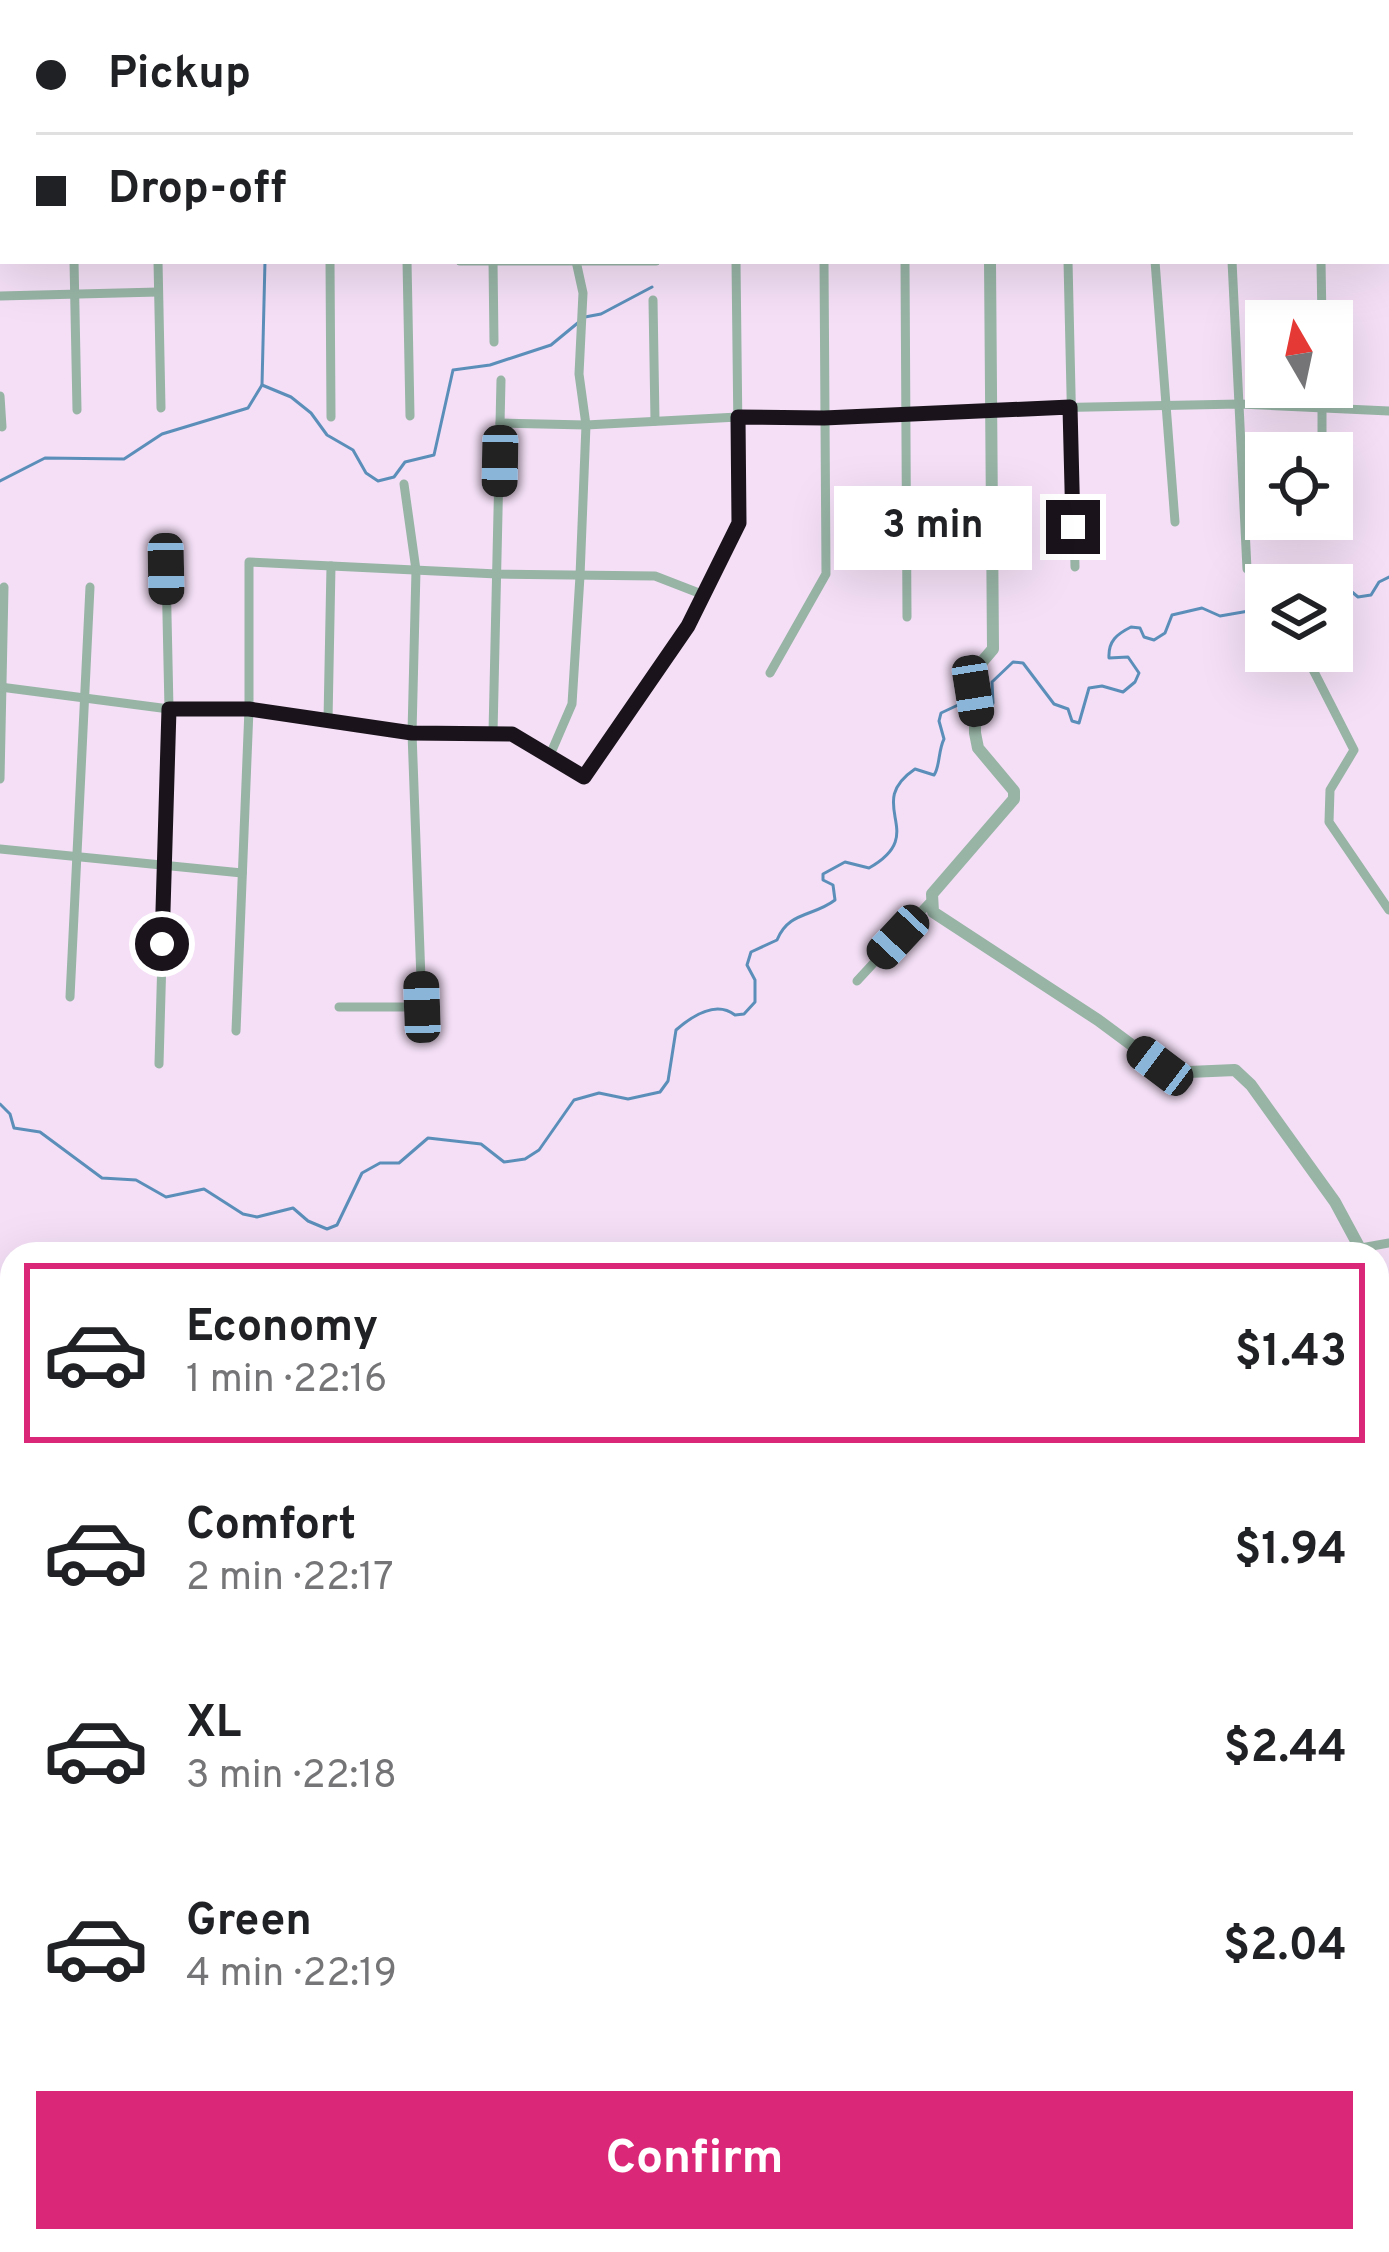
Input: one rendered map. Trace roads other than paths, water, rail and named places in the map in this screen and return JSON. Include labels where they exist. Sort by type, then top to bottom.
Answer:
[{"type":"street","points":[[74,264],[77,410]]},
{"type":"street","points":[[158,264],[161,408]]},
{"type":"street","points":[[330,264],[331,417]]},
{"type":"street","points":[[407,264],[410,416]]},
{"type":"street","points":[[493,264],[494,342]]},
{"type":"street","points":[[550,755],[572,704],[580,576],[586,425],[579,374],[583,293],[576,264]]},
{"type":"street","points":[[2,687],[169,709],[249,709],[412,733],[512,734],[584,777],[688,626],[739,523],[736,264]]},
{"type":"street","points":[[770,673],[826,574],[824,264]]},
{"type":"street","points":[[904,264],[907,617]]},
{"type":"street","points":[[857,981],[1014,800],[1014,791],[978,748],[973,691],[975,670],[993,649],[990,264]]},
{"type":"street","points":[[1067,264],[1075,567]]},
{"type":"street","points":[[1155,264],[1175,522]]},
{"type":"street","points":[[1232,264],[1246,564]]},
{"type":"street","points":[[1322,264],[1322,300]]},
{"type":"street","points":[[0,296],[158,292]]},
{"type":"street","points":[[653,300],[655,421]]},
{"type":"street","points":[[494,734],[501,380]]},
{"type":"street","points":[[0,396],[2,427]]},
{"type":"street","points":[[500,423],[586,425],[1245,404]]},
{"type":"street","points":[[1322,432],[1322,408],[1389,411]]},
{"type":"street","points":[[339,1007],[422,1007],[412,733],[416,570],[404,484]]},
{"type":"street","points":[[236,1031],[249,709],[249,562],[655,576],[704,595]]},
{"type":"street","points":[[328,720],[331,566]]},
{"type":"street","points":[[159,1064],[169,709],[166,569]]},
{"type":"street","points":[[0,779],[4,587]]},
{"type":"street","points":[[70,998],[91,587]]},
{"type":"street","points":[[1314,672],[1354,750],[1330,790],[1329,822],[1389,910]]},
{"type":"street","points":[[0,849],[242,873]]},
{"type":"street","points":[[929,903],[933,912],[1160,1066],[1189,1072],[1234,1070],[1251,1085],[1335,1202],[1357,1242]]},
{"type":"waterway","points":[[0,481],[45,458],[124,459],[162,434],[248,408],[262,385],[265,264]]},
{"type":"waterway","points":[[262,385],[291,397],[311,413],[327,435],[353,450],[366,473],[378,481],[394,477],[405,462],[434,455],[453,370],[490,365],[551,345],[585,317],[601,314],[652,287]]},
{"type":"waterway","points":[[1353,593],[1371,595],[1389,577]]},
{"type":"waterway","points":[[979,720],[985,719],[993,703],[992,682],[1013,662],[1023,663],[1054,704],[1068,709],[1072,721],[1079,723],[1089,688],[1123,692],[1139,673],[1128,657],[1109,658],[1118,635],[1131,627],[1140,628],[1144,637],[1154,640],[1165,633],[1172,615],[1202,608],[1220,616],[1245,612]]},
{"type":"waterway","points":[[0,1104],[14,1128],[40,1132],[102,1178],[136,1180],[166,1197],[204,1189],[243,1214],[257,1217],[293,1208],[327,1229],[337,1225],[362,1173],[380,1163],[399,1163],[428,1138],[481,1144],[504,1162],[525,1159],[539,1150],[574,1100],[599,1093],[628,1099],[660,1092],[668,1081],[676,1030],[689,1020],[712,1009],[744,1014],[755,1002],[755,980],[747,965],[751,952],[777,940],[795,919],[835,900],[833,885],[823,880],[823,874],[845,862],[869,868],[887,855],[895,843],[894,795],[900,782],[915,769],[936,772],[944,739],[941,713],[958,705],[970,720]]}]
